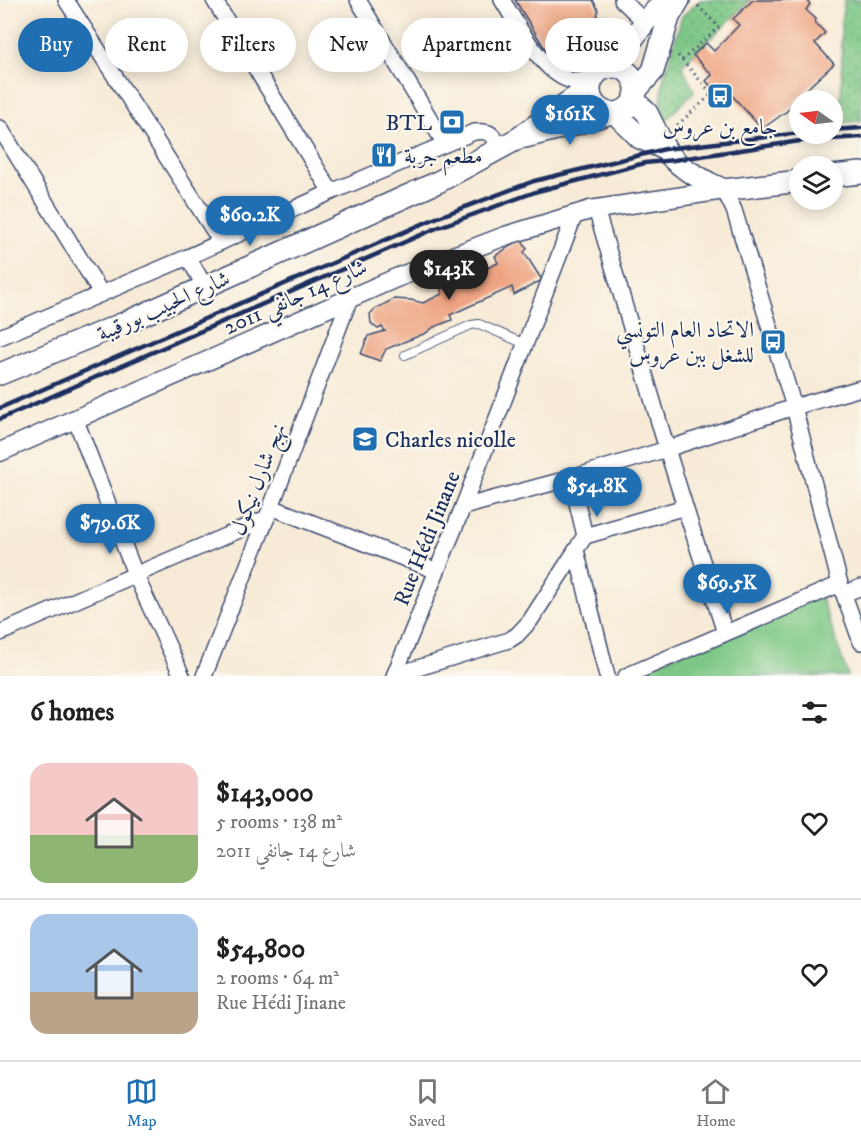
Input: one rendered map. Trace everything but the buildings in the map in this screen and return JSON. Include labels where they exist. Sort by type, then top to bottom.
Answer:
[{"type":"main road","name":"شارع الحبيب بورقيبة","points":[[1,371],[129,321],[438,182],[511,143],[576,98],[666,0]]},
{"type":"main road","points":[[686,1],[669,17],[653,71],[635,94],[627,109],[613,113],[604,112],[593,103],[590,90],[599,75],[619,68],[631,76],[635,94],[662,145],[674,160],[688,171],[724,190],[789,182]]},
{"type":"main road","name":"شارع الحبيب بورقيبة","points":[[511,143],[613,113]]},
{"type":"main road","points":[[613,113],[640,138],[662,145]]},
{"type":"main road","points":[[843,175],[861,173]]},
{"type":"street","points":[[66,0],[221,242]]},
{"type":"street","points":[[214,0],[331,192]]},
{"type":"street","points":[[358,0],[445,144]]},
{"type":"street","points":[[502,0],[540,59],[558,76],[576,81],[599,75]]},
{"type":"street","points":[[622,0],[645,22]]},
{"type":"street","points":[[0,129],[101,293]]},
{"type":"street","points":[[0,337],[474,132],[490,132],[511,143]]},
{"type":"street","points":[[724,190],[734,210],[794,407],[842,589],[861,642]]},
{"type":"street","name":"شارع 14 جانفي 2011","points":[[0,452],[396,278],[505,236],[596,209],[724,190]]},
{"type":"street","points":[[596,209],[667,449],[725,633]]},
{"type":"street","name":"Rue Hédi Jinane","points":[[394,676],[463,507],[575,214]]},
{"type":"street","points":[[188,257],[205,287]]},
{"type":"street","name":"نهج شارل نيكول","points":[[204,676],[350,298]]},
{"type":"street","points":[[463,507],[572,478],[861,388]]},
{"type":"street","points":[[75,418],[135,574],[182,676]]},
{"type":"street","points":[[572,478],[585,536]]},
{"type":"street","points":[[394,676],[509,640],[530,621],[585,536],[685,507]]},
{"type":"street","points":[[0,633],[269,512],[437,571]]},
{"type":"street","points":[[576,550],[607,676]]},
{"type":"street","points":[[626,676],[725,633],[842,589],[861,587]]},
{"type":"lane","points":[[405,355],[471,325],[479,324],[525,344]]},
{"type":"path","points":[[682,60],[719,27],[686,1]]},
{"type":"path","points":[[662,145],[712,94],[663,38]]},
{"type":"green space","points":[[700,0],[751,0],[682,65],[694,91],[665,121],[660,115],[663,80],[682,16]]},
{"type":"green space","points":[[844,0],[861,0],[861,121],[843,122],[841,25]]},
{"type":"green space","points":[[821,597],[848,676],[625,676]]},
{"type":"railway","points":[[843,129],[861,128]]},
{"type":"railway","points":[[0,408],[436,218],[534,181],[665,149],[789,134]]},
{"type":"railway","points":[[0,419],[439,227],[538,191],[645,163],[800,141],[861,137]]},
{"type":"place","name":"جامع بن عروس","points":[[720,96]]},
{"type":"place","name":"BTL","points":[[452,122]]},
{"type":"place","name":"مطعم جربة","points":[[384,155]]},
{"type":"place","name":"الاتحاد العام التونسي للشغل ببن عروس","points":[[773,342]]},
{"type":"place","name":"Charles nicolle","points":[[365,439]]}]
